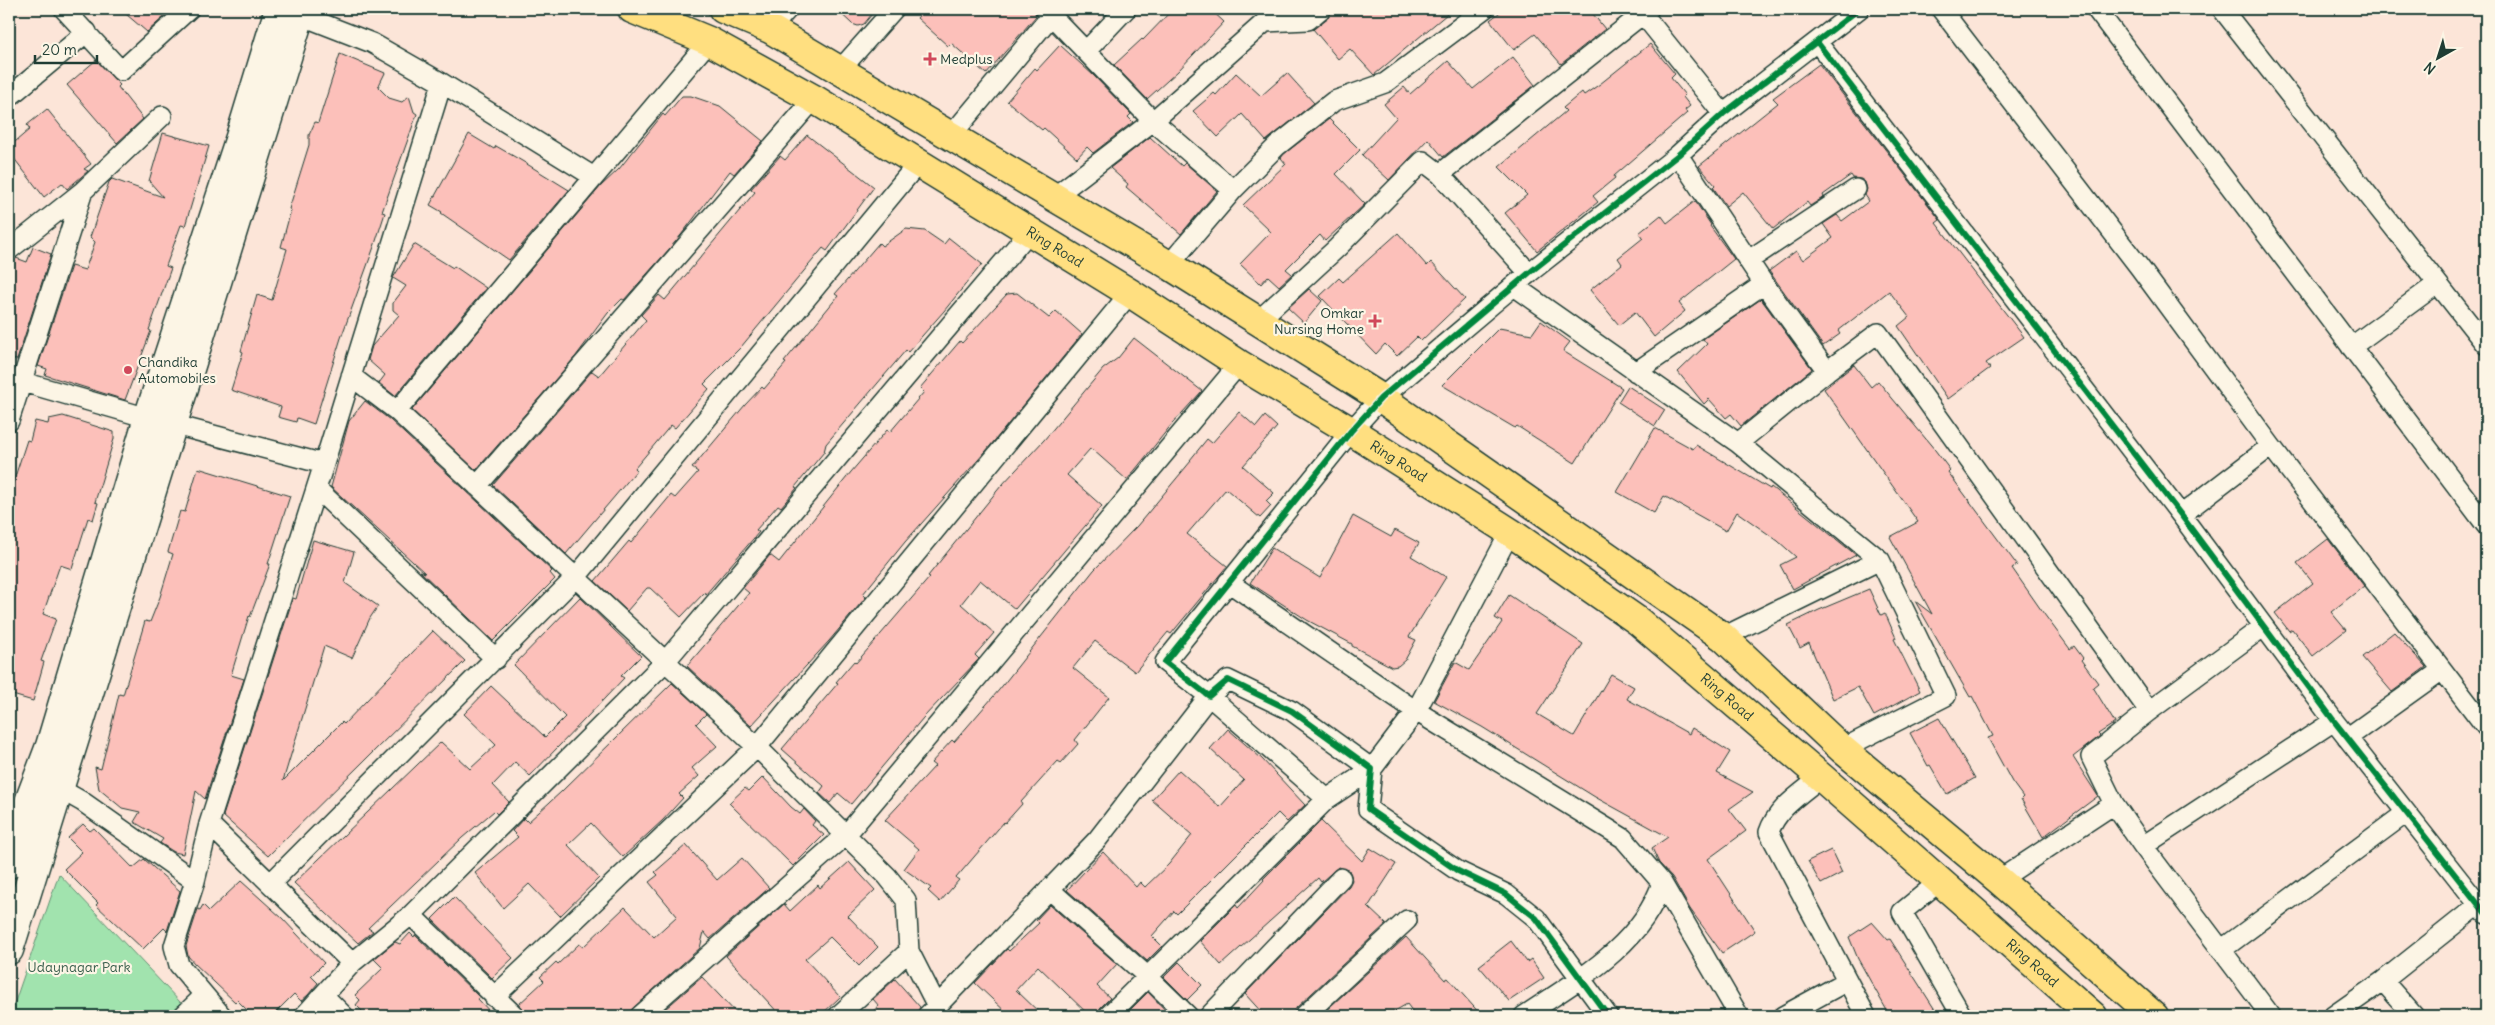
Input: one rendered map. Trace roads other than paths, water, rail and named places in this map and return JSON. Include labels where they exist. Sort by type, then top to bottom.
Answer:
[{"type":"highway","name":"Ring Road","points":[[632,9],[709,41],[814,99],[1130,293],[1239,364],[1351,431],[1510,532],[1638,621],[1821,777],[2093,1016]]},
{"type":"highway","points":[[723,9],[770,29],[1259,320],[1381,398],[1723,637],[1842,749],[1999,880],[2154,1016]]},
{"type":"main road","points":[[9,864],[16,836],[50,746],[160,421],[294,11]]},
{"type":"main road","points":[[9,950],[60,789],[160,421]]},
{"type":"street","points":[[64,9],[121,71],[189,9]]},
{"type":"street","points":[[770,29],[788,9]]},
{"type":"street","points":[[839,71],[894,9]]},
{"type":"street","points":[[1087,50],[1126,9]]},
{"type":"street","points":[[1054,197],[1153,120],[1265,22],[1308,20],[1321,9]]},
{"type":"street","points":[[1169,265],[1233,190],[1277,146],[1334,101],[1385,83],[1484,9]]},
{"type":"street","points":[[1327,798],[1209,696],[1165,662],[1351,431],[1381,398],[1529,273],[1678,155],[1723,114],[1859,9]]},
{"type":"street","points":[[1941,9],[2140,268],[2271,446],[2486,727]]},
{"type":"street","points":[[2096,9],[2486,525]]},
{"type":"street","points":[[2222,9],[2486,345]]},
{"type":"street","points":[[294,11],[372,43],[442,83],[594,177]]},
{"type":"street","points":[[1440,174],[1644,11],[1723,114]]},
{"type":"street","points":[[950,137],[1048,12],[1153,120],[1233,190]]},
{"type":"street","points":[[9,97],[87,32]]},
{"type":"street","points":[[397,411],[709,41]]},
{"type":"street","points":[[1817,42],[2181,515],[2334,722],[2406,813],[2484,906],[2333,1016]]},
{"type":"street","points":[[222,1016],[179,966],[174,946],[195,881],[209,824],[317,489],[442,83]]},
{"type":"street","points":[[477,486],[814,99]]},
{"type":"street","points":[[9,250],[83,191],[162,116]]},
{"type":"street","points":[[1678,155],[1764,284],[1827,371]]},
{"type":"street","points":[[1259,320],[1336,248],[1423,161],[1440,174],[1529,273]]},
{"type":"street","points":[[271,883],[576,577],[919,162]]},
{"type":"street","points":[[1749,260],[1856,189]]},
{"type":"street","points":[[9,421],[15,380],[83,191]]},
{"type":"street","points":[[304,1016],[352,963],[411,914],[664,662],[1028,232]]},
{"type":"street","points":[[1636,372],[1764,284]]},
{"type":"street","points":[[2351,347],[2437,284]]},
{"type":"street","points":[[1514,286],[1738,443],[1880,560],[1946,696],[1842,749]]},
{"type":"street","points":[[494,997],[757,747],[1130,293]]},
{"type":"street","points":[[1738,443],[1827,371],[1878,333],[2149,712]]},
{"type":"street","points":[[640,1016],[846,835],[1239,364]]},
{"type":"street","points":[[351,376],[397,411],[576,577],[664,662],[757,747],[887,876],[906,900],[909,951],[932,1011],[1097,840],[1209,696],[1228,680],[1292,711],[1372,769]]},
{"type":"street","points":[[15,380],[160,421],[324,464]]},
{"type":"street","points":[[2181,515],[2271,446]]},
{"type":"street","points":[[317,489],[496,658]]},
{"type":"street","points":[[1108,1016],[1327,798],[1372,769],[1416,711],[1510,532]]},
{"type":"street","points":[[1723,637],[1880,560]]},
{"type":"street","points":[[1228,582],[1416,711],[1623,838],[1662,883],[1740,1016]]},
{"type":"street","points":[[2263,627],[2091,758],[2114,804],[2143,846],[2271,1016]]},
{"type":"street","points":[[2347,738],[2442,670]]},
{"type":"street","points":[[2143,846],[2334,722]]},
{"type":"street","points":[[1372,769],[1368,809],[1458,871],[1506,894],[1536,918],[1608,1016]]},
{"type":"street","points":[[1821,777],[1781,810],[1773,820],[1769,832],[1866,1016]]},
{"type":"street","points":[[60,789],[83,802],[195,881]]},
{"type":"street","points":[[1999,880],[2114,804]]},
{"type":"street","points":[[2221,950],[2406,813]]},
{"type":"street","points":[[209,824],[352,963]]},
{"type":"street","points":[[1209,1016],[1341,878]]},
{"type":"street","points":[[1940,881],[1902,912],[1962,1016]]},
{"type":"street","points":[[1524,1016],[1581,978],[1631,937],[1649,914],[1662,883]]},
{"type":"street","points":[[1050,889],[1148,977],[1188,1016]]},
{"type":"street","points":[[411,914],[515,1016]]},
{"type":"street","points":[[1304,1016],[1407,920]]},
{"type":"street","points":[[838,1016],[909,951]]},
{"type":"street","points":[[1783,1016],[1847,981]]},
{"type":"street","points":[[2383,981],[2414,1016]]},
{"type":"street","points":[[183,1016],[204,996]]},
{"type":"street","points":[[324,996],[344,1016]]},
{"type":"place","name":"Medplus","points":[[930,59]]},
{"type":"place","name":"Omkar Nursing Home","points":[[1375,321]]},
{"type":"place","name":"Chandika Automobiles","points":[[128,370]]},
{"type":"park label","name":"Udaynagar Park","points":[[79,967]]}]
